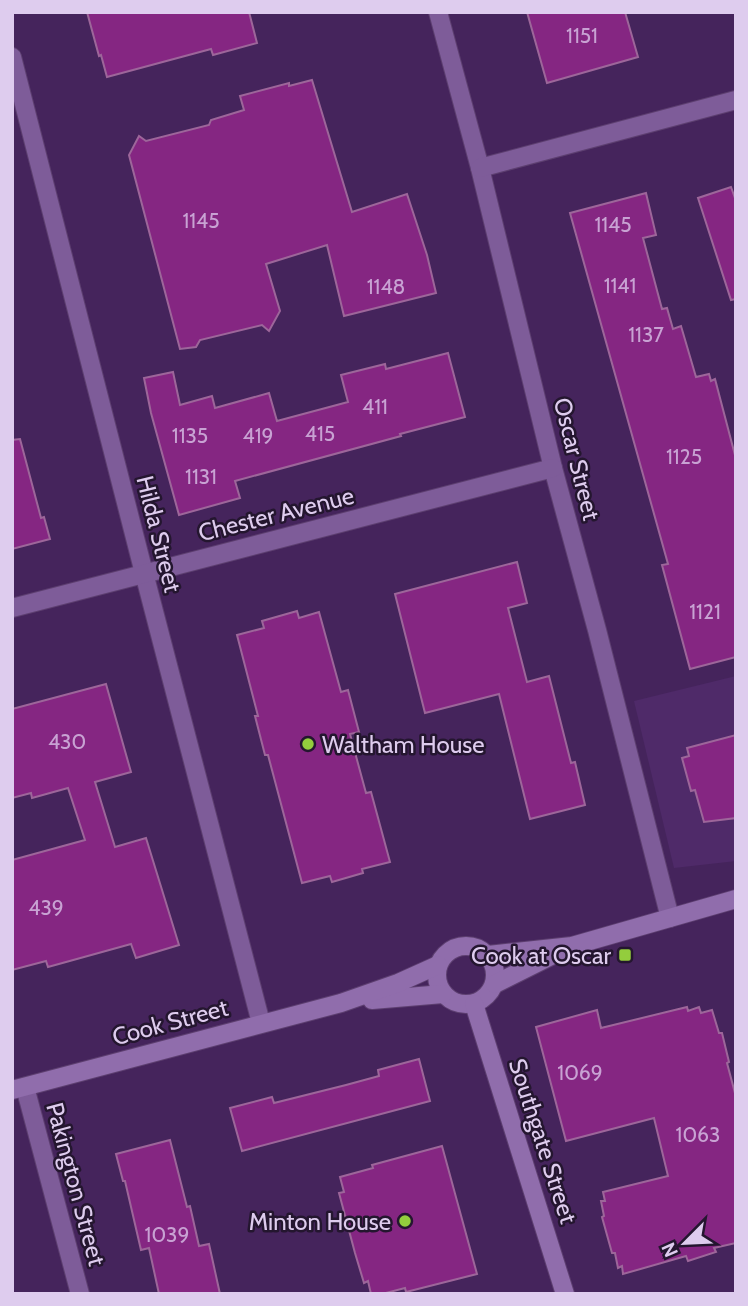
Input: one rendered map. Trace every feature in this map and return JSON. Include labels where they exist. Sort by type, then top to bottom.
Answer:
[{"type":"main road","points":[[488,955],[572,946],[736,899]]},
{"type":"main road","points":[[460,946],[475,947],[488,955],[495,968],[495,984],[487,997],[474,1004],[457,1003],[443,994],[437,980],[438,965],[447,953],[460,946]]},
{"type":"main road","points":[[495,984],[572,946]]},
{"type":"main road","name":"Cook Street","points":[[19,1088],[341,1003],[398,983],[438,965]]},
{"type":"main road","name":"Cook Street","points":[[341,1003],[443,994]]},
{"type":"main road","name":"Southgate Street","points":[[474,1004],[565,1294]]},
{"type":"street","name":"Oscar Street","points":[[438,12],[670,918]]},
{"type":"street","name":"Hilda Street","points":[[12,57],[261,1023]]},
{"type":"street","points":[[480,168],[736,100]]},
{"type":"street","name":"Chester Avenue","points":[[12,608],[553,468]]},
{"type":"street","name":"Pakington Street","points":[[19,1088],[80,1294]]},
{"type":"shaded area","points":[[736,676],[736,861],[674,868],[634,701]]},
{"type":"building","points":[[87,12],[249,12],[257,43],[213,55],[211,49],[107,77]]},
{"type":"building","points":[[527,12],[625,12],[638,57],[547,83]]},
{"type":"building","points":[[312,80],[352,212],[407,194],[436,293],[344,316],[327,245],[266,264],[280,311],[269,331],[262,325],[200,340],[196,347],[180,349],[129,155],[139,136],[146,141],[209,125],[211,120],[244,110],[240,96]]},
{"type":"building","points":[[731,187],[736,201],[736,299],[731,300],[698,198]]},
{"type":"building","points":[[646,193],[656,235],[643,238],[662,309],[667,308],[673,329],[681,326],[696,377],[709,374],[711,381],[715,379],[736,459],[736,657],[690,669],[662,565],[668,564],[570,213]]},
{"type":"building","points":[[448,353],[465,417],[235,481],[240,498],[179,515],[144,378],[173,372],[180,405],[212,396],[215,408],[269,393],[277,421],[348,402],[341,375],[385,364],[386,369]]},
{"type":"building","points":[[20,439],[41,518],[44,517],[50,539],[12,549],[12,440]]},
{"type":"building","points":[[517,562],[527,603],[508,608],[527,682],[549,676],[571,763],[575,762],[585,805],[530,819],[499,694],[425,713],[395,594]]},
{"type":"building","name":"Waltham House","points":[[297,611],[299,618],[319,612],[341,692],[348,690],[359,732],[350,734],[366,793],[371,792],[390,862],[362,869],[363,873],[332,882],[330,876],[302,883],[268,755],[265,755],[237,635],[264,628],[262,621]]},
{"type":"building","points":[[106,684],[131,772],[95,782],[115,847],[146,838],[179,945],[136,958],[131,944],[48,967],[46,961],[12,970],[12,860],[85,840],[68,788],[32,798],[31,793],[12,798],[12,709]]},
{"type":"building","points":[[736,735],[736,818],[704,822],[695,790],[691,791],[682,758],[689,756],[687,748]]},
{"type":"building","points":[[687,1007],[688,1011],[699,1007],[701,1013],[712,1010],[719,1033],[722,1033],[729,1062],[727,1063],[736,1097],[736,1243],[714,1248],[716,1252],[688,1261],[686,1256],[623,1274],[622,1266],[618,1268],[615,1253],[612,1253],[602,1217],[601,1201],[605,1201],[603,1192],[668,1176],[654,1118],[566,1141],[536,1027],[597,1010],[601,1028]]},
{"type":"building","points":[[419,1059],[430,1101],[242,1151],[230,1108],[272,1097],[274,1103],[346,1085],[379,1076],[378,1070]]},
{"type":"building","points":[[170,1140],[199,1246],[209,1244],[220,1294],[159,1294],[149,1248],[141,1250],[116,1154]]},
{"type":"building","name":"Minton House","points":[[442,1146],[477,1274],[406,1292],[405,1288],[371,1294],[368,1281],[364,1283],[339,1193],[344,1192],[340,1177],[373,1168],[372,1165]]},
{"type":"place","name":"Waltham House","points":[[308,744]]},
{"type":"place","name":"Cook at Oscar","points":[[625,955]]},
{"type":"place","name":"Minton House","points":[[405,1221]]}]
